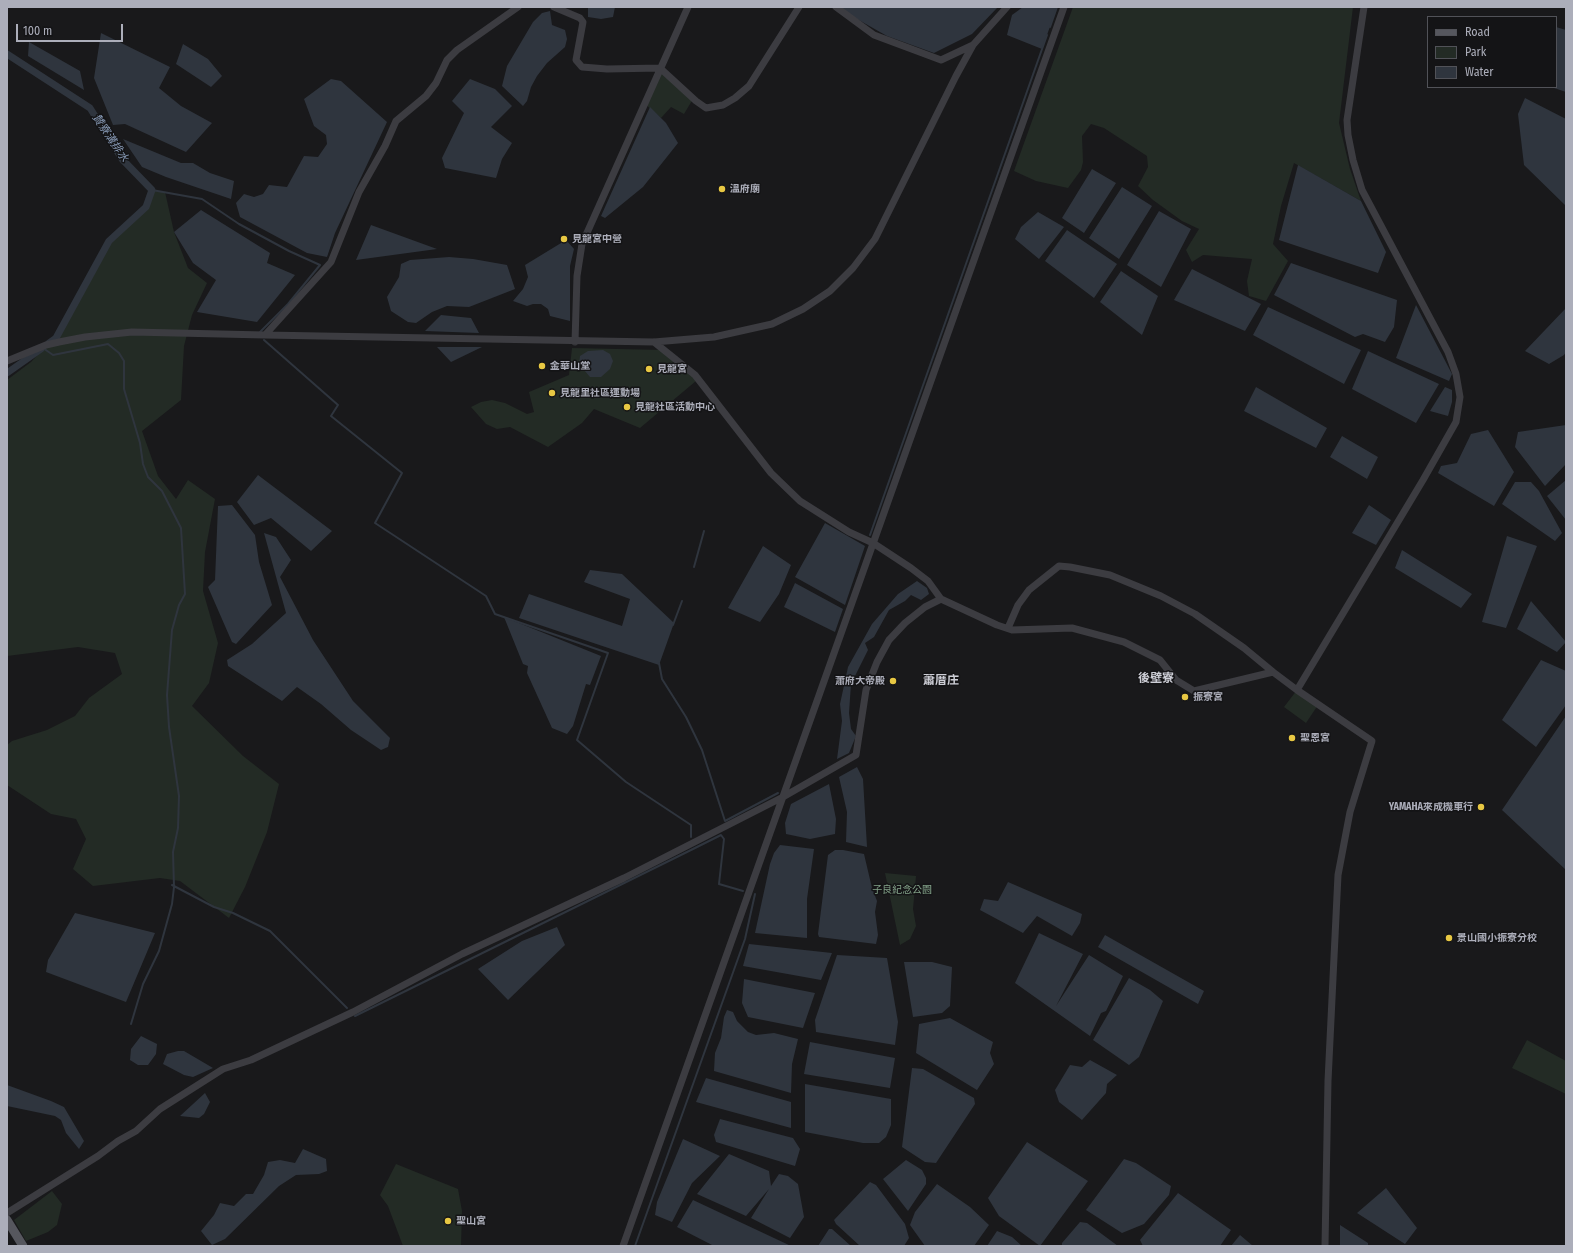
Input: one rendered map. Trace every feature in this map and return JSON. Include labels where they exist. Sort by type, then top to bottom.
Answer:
[{"type":"main road","points":[[7,1220],[23,1246]]},
{"type":"street","points":[[265,334],[331,262],[360,192],[385,146],[396,121],[426,96],[436,82],[448,60],[457,50],[518,7]]},
{"type":"street","points":[[554,7],[580,18],[584,22],[576,60],[582,67],[608,69],[660,68],[696,101],[706,108],[723,104],[735,98],[749,86],[799,7]]},
{"type":"street","points":[[575,342],[577,276],[582,244],[688,7]]},
{"type":"street","points":[[836,7],[874,35],[941,60],[973,45]]},
{"type":"street","points":[[7,361],[59,342],[85,337],[132,332],[575,342],[654,342],[714,337],[772,324],[803,309],[830,291],[853,268],[875,239],[953,81],[973,45],[1007,7]]},
{"type":"street","points":[[623,1246],[1064,7]]},
{"type":"street","points":[[1297,690],[1423,480],[1452,428],[1459,410],[1460,396],[1456,374],[1448,352],[1362,190],[1353,160],[1348,135],[1347,120],[1364,7]]},
{"type":"street","points":[[654,342],[695,375],[771,473],[800,501],[849,532],[873,543],[928,581],[941,599],[997,625],[1012,630],[1072,628],[1124,642],[1160,660],[1176,680],[1194,691],[1273,672]]},
{"type":"street","points":[[1008,628],[1018,605],[1030,590],[1059,566],[1110,576],[1160,596],[1195,614],[1244,648],[1297,690],[1372,741],[1350,812],[1338,875],[1328,1082],[1325,1246]]},
{"type":"street","points":[[7,1213],[98,1156],[118,1140],[136,1131],[160,1109],[223,1069],[251,1060],[353,1012],[462,954],[624,878],[783,797],[856,755],[866,690],[877,662],[889,640],[905,623],[925,607],[941,599]]},
{"type":"green space","points":[[1073,7],[1353,7],[1339,123],[1350,169],[1361,201],[1294,163],[1281,206],[1273,244],[1288,261],[1266,301],[1249,296],[1247,281],[1252,259],[1203,255],[1192,262],[1186,250],[1199,229],[1182,221],[1153,200],[1138,186],[1148,167],[1147,156],[1104,128],[1091,124],[1082,136],[1083,162],[1081,170],[1068,188],[1036,181],[1014,171]]},
{"type":"green space","points":[[660,68],[693,99],[684,114],[671,107],[661,118],[644,103]]},
{"type":"green space","points":[[152,190],[165,192],[174,232],[188,268],[207,283],[192,315],[184,346],[181,400],[142,431],[158,476],[176,499],[188,480],[215,499],[205,552],[203,591],[218,643],[209,683],[192,706],[243,756],[279,784],[267,832],[245,887],[229,918],[180,881],[160,878],[93,886],[73,869],[86,839],[76,819],[51,814],[7,785],[7,745],[12,741],[47,730],[75,716],[89,698],[122,674],[115,653],[78,647],[7,656],[7,380],[31,362],[49,343],[115,235],[146,207]]},
{"type":"green space","points":[[572,348],[663,350],[691,374],[696,381],[640,428],[594,409],[582,423],[548,447],[510,427],[497,429],[486,424],[471,407],[481,402],[492,400],[505,403],[527,414],[534,412],[529,392],[569,375]]},
{"type":"green space","points":[[1297,690],[1318,705],[1306,723],[1284,707]]},
{"type":"green space","name":"子良紀念公園","points":[[885,873],[916,876],[913,909],[916,926],[910,939],[900,945]]},
{"type":"green space","points":[[1527,1040],[1566,1061],[1566,1094],[1512,1068]]},
{"type":"green space","points":[[396,1164],[458,1189],[462,1211],[461,1246],[403,1246],[388,1206],[380,1195]]},
{"type":"green space","points":[[52,1191],[62,1204],[57,1225],[48,1232],[26,1241],[14,1220]]},
{"type":"water","points":[[588,7],[615,7],[613,17],[601,19],[588,17]]},
{"type":"water","points":[[841,7],[998,7],[972,34],[934,53],[887,36],[850,15]]},
{"type":"water","points":[[1023,7],[1057,7],[1042,49],[1007,35],[1012,15]]},
{"type":"water","points":[[550,11],[552,25],[565,30],[567,39],[565,47],[547,63],[537,76],[531,87],[527,101],[523,106],[502,86],[507,66],[533,22],[542,13]]},
{"type":"water","points":[[1557,27],[1566,30],[1566,92],[1554,88],[1557,88]]},
{"type":"water","points":[[101,33],[170,67],[159,88],[181,106],[212,123],[186,152],[125,124],[113,125],[94,78]]},
{"type":"water","points":[[29,42],[80,71],[84,90],[28,56]]},
{"type":"water","points":[[183,44],[208,59],[222,76],[211,87],[176,64]]},
{"type":"water","points":[[331,79],[341,81],[387,122],[335,233],[327,257],[307,253],[240,217],[236,203],[244,194],[254,197],[263,194],[269,185],[287,187],[304,156],[318,157],[327,144],[326,135],[314,126],[304,99]]},
{"type":"water","points":[[470,79],[495,89],[512,106],[491,127],[512,143],[502,159],[496,178],[445,168],[442,158],[464,113],[452,101]]},
{"type":"water","points":[[1525,98],[1566,119],[1566,206],[1524,165],[1518,114]]},
{"type":"water","points":[[650,107],[666,123],[678,143],[643,187],[605,218],[601,216]]},
{"type":"water","points":[[123,139],[181,163],[193,163],[210,173],[234,181],[231,199],[166,177],[142,167]]},
{"type":"water","points":[[1298,165],[1361,201],[1386,252],[1378,273],[1279,240]]},
{"type":"water","points":[[1092,169],[1116,183],[1084,233],[1062,218]]},
{"type":"water","points":[[1122,187],[1152,206],[1119,259],[1089,238]]},
{"type":"water","points":[[201,210],[270,253],[267,263],[295,275],[257,322],[197,312],[216,280],[193,263],[174,232]]},
{"type":"water","points":[[1159,211],[1191,229],[1161,287],[1127,265]]},
{"type":"water","points":[[1038,212],[1064,227],[1039,259],[1015,239],[1021,227]]},
{"type":"water","points":[[371,225],[437,249],[356,260]]},
{"type":"water","points":[[1067,230],[1117,264],[1094,298],[1045,261]]},
{"type":"water","points":[[566,240],[574,249],[570,266],[570,321],[550,316],[548,309],[541,304],[527,306],[513,301],[523,289],[528,277],[525,265]]},
{"type":"water","points":[[449,257],[473,259],[507,265],[515,289],[469,307],[447,306],[432,312],[416,323],[408,322],[391,311],[387,297],[399,277],[401,264],[410,260]]},
{"type":"water","points":[[1291,263],[1397,300],[1394,327],[1385,342],[1363,334],[1355,337],[1274,295]]},
{"type":"water","points":[[1192,269],[1261,304],[1245,331],[1174,300]]},
{"type":"water","points":[[1121,271],[1158,296],[1142,335],[1100,302]]},
{"type":"water","points":[[1416,305],[1452,374],[1449,381],[1396,358]]},
{"type":"water","points":[[1268,307],[1361,350],[1344,384],[1253,335]]},
{"type":"water","points":[[1566,308],[1566,352],[1564,355],[1549,364],[1525,351]]},
{"type":"water","points":[[441,315],[471,318],[479,333],[425,331]]},
{"type":"water","points":[[437,347],[482,347],[451,362]]},
{"type":"water","points":[[603,350],[610,354],[613,361],[610,369],[601,377],[590,377],[579,364],[580,356],[588,351]]},
{"type":"water","points":[[1368,351],[1439,384],[1416,423],[1352,389]]},
{"type":"water","points":[[1256,387],[1327,428],[1316,448],[1244,411]]},
{"type":"water","points":[[1445,387],[1452,390],[1452,402],[1448,416],[1430,411]]},
{"type":"water","points":[[1566,425],[1566,464],[1545,486],[1515,447],[1518,432]]},
{"type":"water","points":[[1488,430],[1514,472],[1494,506],[1438,473],[1441,466],[1457,463],[1471,434]]},
{"type":"water","points":[[1342,436],[1378,457],[1367,479],[1330,457]]},
{"type":"water","points":[[258,475],[332,531],[311,551],[271,518],[254,525],[237,502]]},
{"type":"water","points":[[1566,480],[1566,520],[1547,496]]},
{"type":"water","points":[[1515,482],[1531,482],[1539,491],[1562,533],[1555,541],[1502,504]]},
{"type":"water","points":[[232,505],[255,535],[259,562],[272,605],[236,644],[232,642],[208,587],[215,580],[218,506]]},
{"type":"water","points":[[1369,505],[1391,520],[1376,545],[1352,533]]},
{"type":"water","points":[[825,523],[865,546],[845,605],[795,577]]},
{"type":"water","points":[[264,533],[276,537],[291,560],[280,577],[313,640],[353,701],[390,738],[388,747],[381,750],[351,730],[321,704],[297,687],[282,701],[228,666],[227,660],[252,644],[286,613]]},
{"type":"water","points":[[1507,536],[1537,546],[1506,628],[1482,622]]},
{"type":"water","points":[[763,546],[791,565],[779,594],[760,622],[728,608]]},
{"type":"water","points":[[1402,550],[1472,594],[1461,608],[1395,568]]},
{"type":"water","points":[[590,570],[622,574],[674,623],[659,665],[519,618],[529,594],[622,626],[630,599],[584,582]]},
{"type":"water","points":[[917,581],[927,588],[929,594],[921,600],[911,595],[905,601],[889,610],[874,637],[865,643],[868,650],[851,684],[849,713],[851,729],[856,736],[849,753],[837,759],[842,721],[840,704],[848,667],[872,624],[898,594]]},
{"type":"water","points":[[795,583],[843,609],[835,632],[784,607]]},
{"type":"water","points":[[1531,601],[1566,642],[1557,652],[1517,629]]},
{"type":"water","points":[[504,617],[601,656],[590,685],[586,684],[573,726],[567,734],[552,728],[527,673],[528,666],[523,664]]},
{"type":"water","points":[[1541,660],[1566,671],[1566,705],[1536,747],[1502,720]]},
{"type":"water","points":[[1566,716],[1566,870],[1502,810]]},
{"type":"water","points":[[857,767],[863,779],[867,847],[846,842],[847,812],[839,777]]},
{"type":"water","points":[[829,784],[836,819],[835,834],[810,839],[786,834],[785,823],[791,804]]},
{"type":"water","points":[[780,845],[814,849],[807,899],[807,938],[755,933],[770,864],[774,853]]},
{"type":"water","points":[[835,850],[864,854],[872,888],[877,901],[875,912],[878,935],[876,944],[819,937],[818,934],[828,855]]},
{"type":"water","points":[[1008,882],[1082,914],[1080,923],[1072,936],[1037,916],[1023,933],[980,910],[984,899],[998,901]]},
{"type":"water","points":[[75,913],[155,933],[126,1002],[46,972],[48,960]]},
{"type":"water","points":[[557,927],[565,945],[508,1000],[478,969],[522,941]]},
{"type":"water","points":[[1039,933],[1083,954],[1056,1006],[1089,955],[1123,976],[1106,1011],[1101,1013],[1090,1036],[1015,983]]},
{"type":"water","points":[[1105,935],[1204,991],[1198,1004],[1098,947]]},
{"type":"water","points":[[749,944],[832,953],[821,980],[743,966]]},
{"type":"water","points":[[837,955],[887,958],[898,1022],[895,1045],[816,1032],[815,1020]]},
{"type":"water","points":[[904,962],[932,962],[952,967],[950,1006],[942,1013],[913,1017]]},
{"type":"water","points":[[1129,978],[1150,990],[1163,1001],[1139,1057],[1129,1065],[1093,1040]]},
{"type":"water","points":[[744,979],[815,993],[803,1028],[748,1017],[742,1003]]},
{"type":"water","points":[[727,1010],[733,1012],[737,1021],[748,1032],[756,1035],[774,1033],[798,1039],[792,1064],[791,1093],[714,1071],[715,1053],[721,1038],[724,1017]]},
{"type":"water","points":[[950,1018],[993,1042],[990,1053],[994,1064],[977,1090],[916,1053],[919,1024]]},
{"type":"water","points":[[141,1036],[157,1044],[156,1054],[148,1065],[138,1065],[130,1060],[131,1049]]},
{"type":"water","points":[[810,1042],[895,1058],[890,1088],[804,1074]]},
{"type":"water","points":[[184,1051],[213,1068],[193,1077],[184,1075],[163,1064],[167,1054]]},
{"type":"water","points":[[1090,1060],[1117,1075],[1107,1084],[1106,1093],[1082,1120],[1059,1102],[1055,1090],[1070,1065],[1082,1067]]},
{"type":"water","points":[[912,1068],[923,1069],[974,1098],[975,1104],[936,1163],[925,1162],[902,1147]]},
{"type":"water","points":[[706,1078],[791,1102],[791,1128],[696,1102]]},
{"type":"water","points":[[805,1084],[891,1099],[891,1125],[886,1137],[879,1143],[863,1143],[805,1132]]},
{"type":"water","points":[[7,1085],[64,1107],[84,1141],[79,1149],[66,1133],[61,1120],[55,1116],[7,1106]]},
{"type":"water","points":[[205,1093],[210,1102],[204,1114],[199,1118],[180,1116]]},
{"type":"water","points":[[720,1119],[793,1138],[800,1149],[795,1166],[716,1142],[714,1135]]},
{"type":"water","points":[[683,1139],[720,1156],[692,1183],[672,1222],[655,1215],[657,1202]]},
{"type":"water","points":[[1027,1142],[1088,1181],[1040,1246],[999,1216],[988,1198]]},
{"type":"water","points":[[303,1149],[326,1159],[327,1171],[319,1174],[296,1175],[279,1186],[225,1239],[212,1245],[201,1231],[214,1215],[220,1203],[234,1206],[246,1194],[253,1194],[264,1175],[268,1162],[280,1160],[295,1163]]},
{"type":"water","points":[[729,1154],[769,1171],[771,1186],[779,1174],[788,1176],[798,1184],[804,1217],[790,1238],[751,1218],[769,1189],[746,1216],[697,1194]]},
{"type":"water","points":[[1124,1159],[1136,1163],[1171,1186],[1169,1195],[1144,1224],[1122,1233],[1086,1210]]},
{"type":"water","points":[[906,1160],[922,1170],[926,1178],[926,1184],[908,1211],[883,1179]]},
{"type":"water","points":[[870,1182],[876,1185],[905,1224],[909,1238],[904,1246],[860,1246],[836,1224],[834,1220]]},
{"type":"water","points":[[937,1184],[970,1207],[989,1225],[974,1246],[925,1246],[910,1225],[915,1212]]},
{"type":"water","points":[[1386,1188],[1417,1228],[1405,1244],[1357,1213]]},
{"type":"water","points":[[1178,1193],[1231,1230],[1220,1246],[1143,1246],[1140,1240]]},
{"type":"water","points":[[693,1200],[791,1246],[714,1246],[677,1227]]},
{"type":"water","points":[[1080,1222],[1087,1223],[1118,1246],[1062,1246],[1062,1243]]},
{"type":"water","points":[[1340,1225],[1368,1243],[1368,1246],[1340,1246]]},
{"type":"water","points":[[829,1229],[832,1229],[851,1246],[818,1246]]},
{"type":"water","points":[[997,1231],[1012,1237],[1022,1246],[987,1246]]},
{"type":"water","points":[[1240,1235],[1253,1246],[1231,1246]]},
{"type":"waterway","points":[[1050,27],[1057,7]]},
{"type":"waterway","points":[[870,535],[1047,35]]},
{"type":"waterway","name":"贊寮溝排水","points":[[7,54],[90,108],[122,159],[152,190],[146,207],[109,241],[56,338],[49,343]]},
{"type":"waterway","points":[[152,190],[202,199],[239,224],[289,251],[320,265],[288,304],[260,332]]},
{"type":"waterway","points":[[264,340],[338,405],[331,416],[402,473],[375,523],[486,596],[495,614],[608,653],[577,740],[626,782],[691,825],[691,837]]},
{"type":"waterway","points":[[43,348],[53,355],[108,344],[119,353],[124,361],[124,389],[140,443],[143,464],[148,477],[162,491],[181,528],[185,594],[179,605],[172,630],[167,695],[169,727],[179,796],[178,828],[173,852],[174,887],[172,904],[159,951],[143,984],[131,1024]]},
{"type":"waterway","name":"贊寮溝排水","points":[[7,373],[41,349]]},
{"type":"waterway","points":[[694,567],[704,531]]},
{"type":"waterway","points":[[673,625],[682,601]]},
{"type":"waterway","points":[[659,663],[662,679],[686,717],[702,750],[725,821],[778,793]]},
{"type":"waterway","points":[[691,850],[721,835],[724,839],[719,884],[743,891]]},
{"type":"waterway","points":[[355,1016],[691,850]]},
{"type":"waterway","points":[[172,885],[214,907],[233,913],[270,931],[347,1008]]},
{"type":"waterway","points":[[635,1246],[745,939],[755,894]]},
{"type":"place","name":"溫府廟","points":[[722,189]]},
{"type":"place","name":"見龍宮中營","points":[[564,239]]},
{"type":"place","name":"金華山堂","points":[[542,366]]},
{"type":"place","name":"見龍宮","points":[[649,369]]},
{"type":"place","name":"見龍里社區運動場","points":[[552,393]]},
{"type":"place","name":"見龍社區活動中心","points":[[627,407]]},
{"type":"place","name":"蕭府大帝殿","points":[[893,681]]},
{"type":"place","name":"振寮宮","points":[[1185,697]]},
{"type":"place","name":"聖恩宮","points":[[1292,738]]},
{"type":"place","name":"YAMAHA來成機車行","points":[[1481,807]]},
{"type":"place","name":"景山國小振寮分校","points":[[1449,938]]},
{"type":"place","name":"聖山宮","points":[[448,1221]]},
{"type":"district","name":"後壁寮","points":[[1156,679]]},
{"type":"district","name":"蕭厝庄","points":[[941,681]]}]
